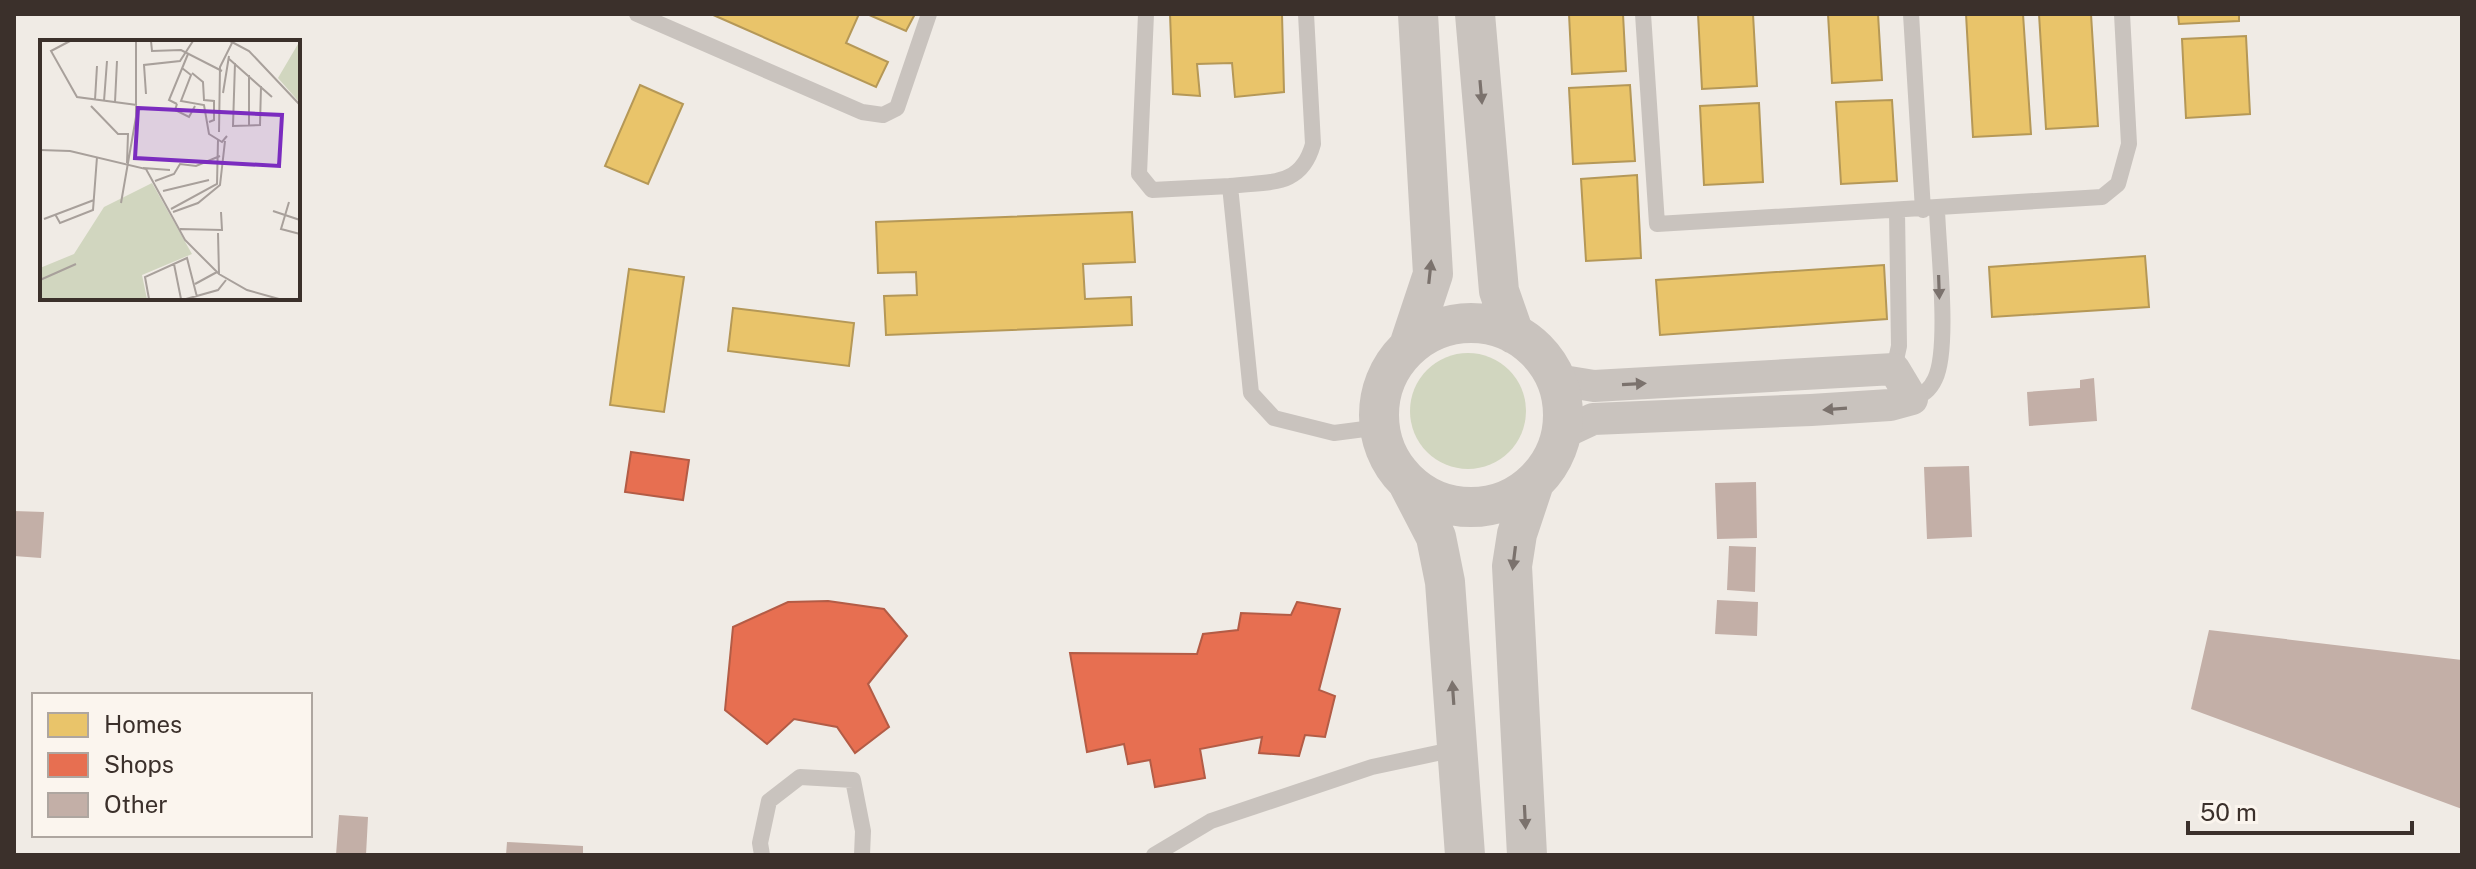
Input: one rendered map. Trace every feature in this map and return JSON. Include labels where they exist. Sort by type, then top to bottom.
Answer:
[{"type":"street","points":[[1418,14],[1433,274],[1409,346],[1385,377],[1377,416],[1386,454],[1409,485],[1436,537],[1445,582],[1465,855]]},
{"type":"street","points":[[1475,14],[1499,291],[1514,334]]},
{"type":"street","points":[[1409,346],[1441,328],[1453,326],[1478,324],[1514,334],[1541,355],[1557,380],[1564,404],[1561,434],[1554,455],[1534,483],[1517,534],[1512,566],[1527,855]]},
{"type":"street","points":[[1557,380],[1594,386],[1894,369],[1912,399],[1890,405],[1811,410],[1593,419],[1561,434]]},
{"type":"street","points":[[1409,485],[1449,506],[1469,507],[1494,505],[1534,483]]},
{"type":"lane","points":[[637,14],[862,112],[883,115],[897,108],[929,14]]},
{"type":"lane","points":[[1146,14],[1139,174],[1152,190],[1230,186],[1294,177],[1308,164],[1313,144],[1306,14]]},
{"type":"lane","points":[[1643,14],[1657,224],[2082,201],[2102,197],[2118,184],[2129,144],[2122,14]]},
{"type":"lane","points":[[1911,14],[1941,355],[1935,379],[1925,394],[1912,399]]},
{"type":"lane","points":[[1230,186],[1251,393],[1274,418],[1334,433],[1380,427]]},
{"type":"lane","points":[[1894,369],[1899,346],[1897,211]]},
{"type":"lane","points":[[1154,855],[1211,821],[1372,767],[1457,749]]},
{"type":"lane","points":[[762,855],[760,843],[769,801],[800,777],[853,780],[863,831],[862,855]]},
{"type":"green space","points":[[1468,353],[1490,358],[1509,370],[1521,389],[1526,411],[1521,433],[1509,452],[1490,464],[1468,469],[1446,464],[1427,452],[1415,433],[1410,411],[1415,389],[1427,370],[1446,358]]},
{"type":"building: Homes","points":[[711,14],[859,14],[846,43],[888,62],[876,87]]},
{"type":"building: Homes","points":[[867,14],[915,14],[906,31]]},
{"type":"building: Homes","points":[[1170,14],[1282,14],[1284,92],[1235,97],[1232,63],[1197,64],[1200,96],[1173,94]]},
{"type":"building: Homes","points":[[1569,14],[1623,14],[1626,71],[1572,74]]},
{"type":"building: Homes","points":[[1698,14],[1753,14],[1757,86],[1702,89]]},
{"type":"building: Homes","points":[[1828,14],[1878,14],[1882,80],[1832,83]]},
{"type":"building: Homes","points":[[1966,14],[2023,14],[2031,134],[1973,137]]},
{"type":"building: Homes","points":[[2039,14],[2091,14],[2098,126],[2046,129]]},
{"type":"building: Homes","points":[[2178,14],[2239,14],[2239,21],[2179,24]]},
{"type":"building: Homes","points":[[2246,36],[2250,114],[2186,118],[2182,39]]},
{"type":"building: Homes","points":[[640,85],[683,104],[648,184],[605,166]]},
{"type":"building: Homes","points":[[1630,85],[1635,161],[1573,164],[1569,88]]},
{"type":"building: Homes","points":[[1892,100],[1897,181],[1841,184],[1836,102]]},
{"type":"building: Homes","points":[[1759,103],[1763,182],[1704,185],[1700,106]]},
{"type":"building: Homes","points":[[1637,175],[1641,258],[1586,261],[1581,179]]},
{"type":"building: Homes","points":[[1132,212],[1135,262],[1083,264],[1085,299],[1131,297],[1132,325],[886,335],[884,296],[917,295],[916,272],[878,273],[876,222]]},
{"type":"building: Homes","points":[[2145,256],[2149,307],[1992,317],[1989,267]]},
{"type":"building: Homes","points":[[1884,265],[1887,319],[1660,335],[1656,280]]},
{"type":"building: Homes","points":[[629,269],[684,277],[664,412],[610,405]]},
{"type":"building: Homes","points":[[733,308],[854,323],[849,366],[728,351]]},
{"type":"building: Shops","points":[[631,452],[689,460],[683,500],[625,492]]},
{"type":"building: Shops","points":[[828,601],[884,609],[907,636],[868,684],[889,727],[855,753],[837,727],[794,719],[767,744],[725,710],[733,627],[788,602]]},
{"type":"building: Shops","points":[[1297,602],[1340,609],[1319,690],[1335,696],[1325,737],[1305,735],[1299,756],[1259,753],[1262,737],[1200,749],[1205,778],[1155,787],[1150,760],[1128,764],[1124,744],[1087,752],[1070,653],[1197,654],[1203,634],[1238,630],[1241,613],[1291,615]]},
{"type":"building: Other","points":[[2094,378],[2097,421],[2029,426],[2027,392],[2080,388],[2080,380]]},
{"type":"building: Other","points":[[1969,466],[1972,537],[1927,539],[1924,467]]},
{"type":"building: Other","points":[[1756,482],[1757,538],[1717,539],[1715,483]]},
{"type":"building: Other","points":[[14,511],[44,512],[41,558],[14,556]]},
{"type":"building: Other","points":[[1729,546],[1756,547],[1755,592],[1727,590]]},
{"type":"building: Other","points":[[1717,600],[1758,602],[1757,636],[1715,634]]},
{"type":"building: Other","points":[[2209,630],[2462,660],[2462,809],[2191,709]]},
{"type":"building: Other","points":[[339,815],[368,817],[366,855],[336,855]]},
{"type":"building: Other","points":[[507,842],[583,846],[583,855],[506,855]]}]
